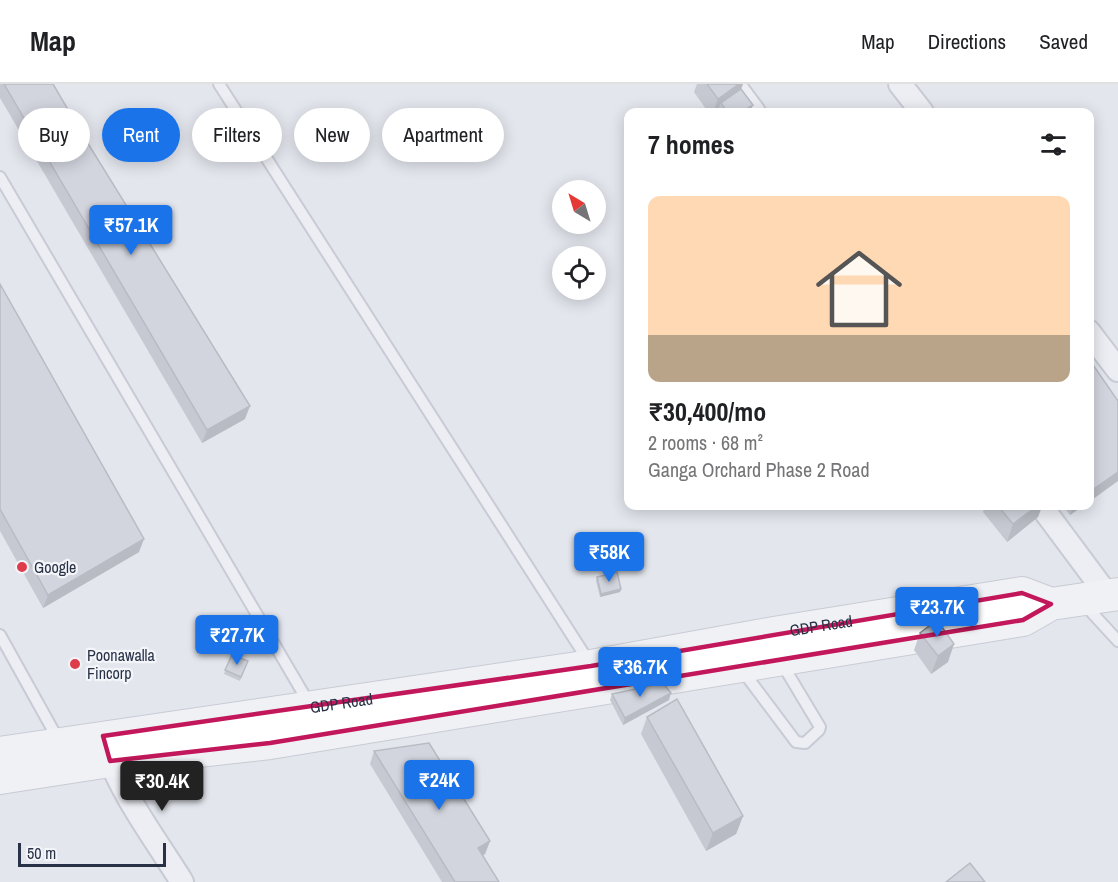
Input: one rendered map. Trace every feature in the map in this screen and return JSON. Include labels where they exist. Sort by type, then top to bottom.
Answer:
[{"type":"main road","name":"GDP Road","points":[[106,749],[311,706],[591,666],[777,647],[1022,593],[1089,599]]},
{"type":"main road","name":"GDP Road","points":[[0,753],[61,744],[106,749],[270,743],[740,667],[777,647]]},
{"type":"main road","points":[[0,778],[106,749]]},
{"type":"street","points":[[733,84],[751,108]]},
{"type":"street","points":[[900,84],[919,108]]},
{"type":"street","points":[[1094,339],[1118,370]]},
{"type":"street","points":[[1043,510],[1089,599]]},
{"type":"street","points":[[106,749],[182,882]]},
{"type":"lane","points":[[219,84],[591,666]]},
{"type":"lane","points":[[0,177],[311,706]]},
{"type":"lane","points":[[1089,599],[1118,641]]},
{"type":"lane","points":[[0,635],[61,744]]},
{"type":"lane","points":[[740,667],[796,742],[805,743],[820,727],[777,647]]},
{"type":"highlighted area","points":[[1022,593],[1051,604],[1023,620],[270,743],[110,761],[103,736],[591,666]]},
{"type":"building","points":[[4,84],[53,84],[67,108],[18,108]]},
{"type":"building","points":[[707,84],[739,84],[718,99]]},
{"type":"building","points":[[741,89],[753,105],[748,108],[724,108],[721,103]]},
{"type":"building","points":[[90,147],[250,406],[207,430],[50,162],[90,162]]},
{"type":"building","points":[[0,284],[144,539],[48,595],[0,509]]},
{"type":"building","points":[[1094,366],[1118,401],[1118,472],[1094,489]]},
{"type":"building","points":[[1001,510],[1032,510],[1013,524]]},
{"type":"building","points":[[617,572],[621,589],[601,594],[597,577]]},
{"type":"building","points":[[937,620],[954,644],[938,656],[920,633]]},
{"type":"building","points":[[232,655],[248,661],[241,677],[225,670]]},
{"type":"building","points":[[663,683],[671,693],[625,718],[612,694]]},
{"type":"building","points":[[677,699],[743,816],[713,833],[647,717]]},
{"type":"building","points":[[429,743],[490,841],[478,848],[499,882],[455,882],[374,751]]},
{"type":"building","points":[[970,863],[985,882],[946,882]]},
{"type":"place","name":"Google","points":[[22,567]]},
{"type":"place","name":"Poonawalla Fincorp","points":[[75,664]]}]
